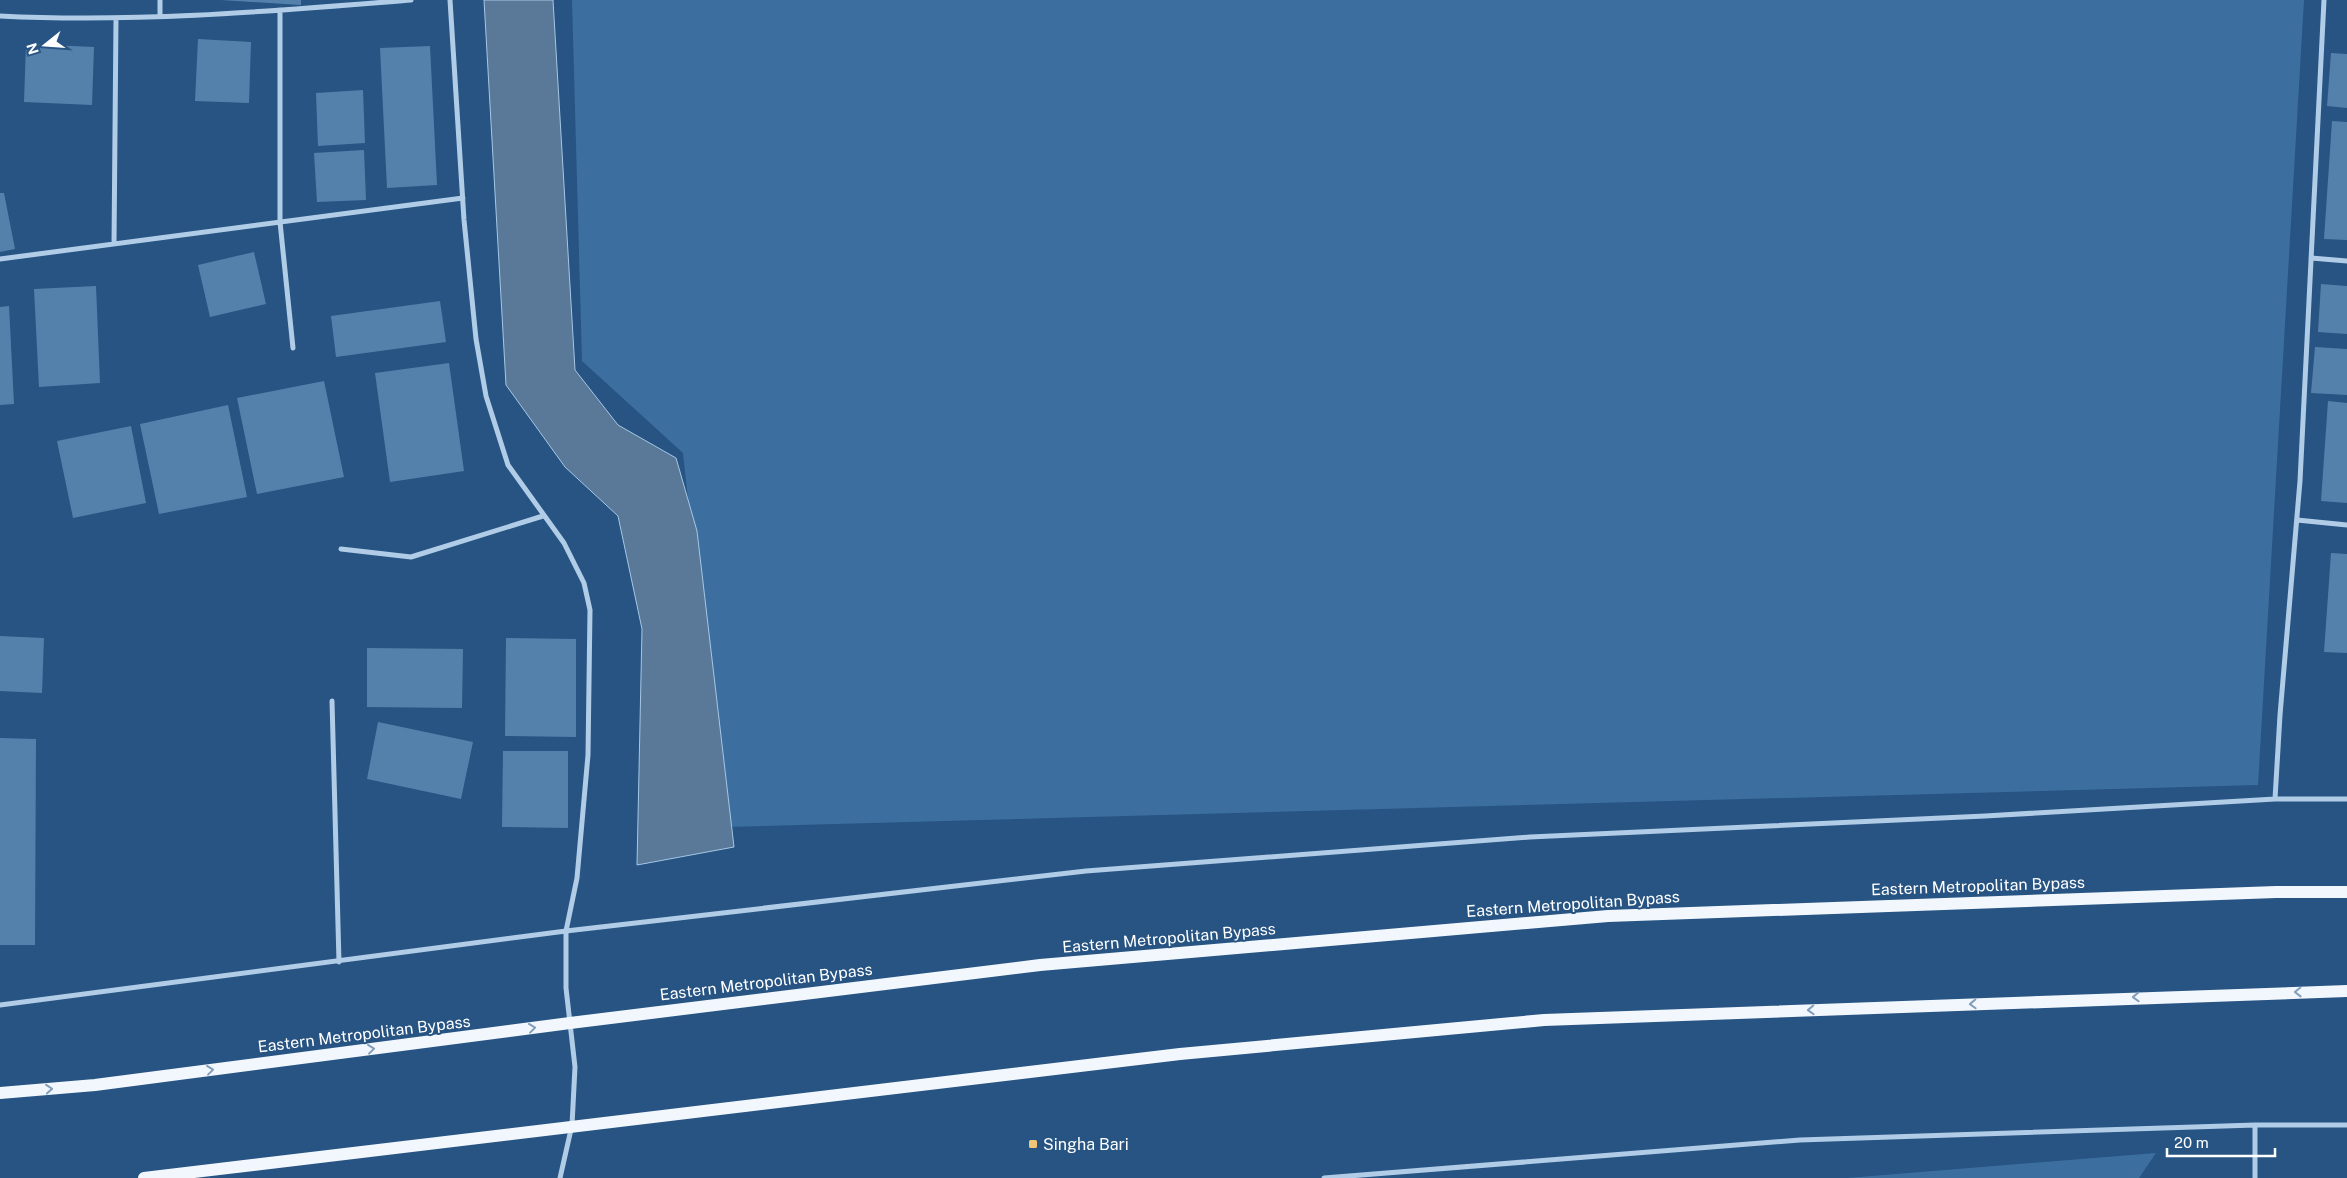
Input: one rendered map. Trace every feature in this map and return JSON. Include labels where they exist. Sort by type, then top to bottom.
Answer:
[{"type":"main road","name":"Eastern Metropolitan Bypass","points":[[0,1093],[95,1085],[570,1023],[1040,965],[1608,916],[2276,892],[2347,892]]},
{"type":"main road","points":[[144,1178],[572,1125],[1180,1054],[1544,1020],[2347,991]]},
{"type":"street","points":[[160,0],[160,16]]},
{"type":"street","points":[[0,16],[66,19],[116,18],[280,10],[411,0]]},
{"type":"street","points":[[450,0],[462,198],[476,339],[486,396],[508,465],[564,543],[584,583],[590,610],[588,755],[577,878],[566,931],[566,988],[575,1067],[572,1125],[566,1160],[560,1178]]},
{"type":"street","points":[[2275,799],[2280,715],[2297,520],[2324,0]]},
{"type":"street","points":[[280,10],[280,222],[293,348]]},
{"type":"street","points":[[114,244],[116,18]]},
{"type":"street","points":[[0,259],[462,198]]},
{"type":"street","points":[[2311,258],[2347,260]]},
{"type":"street","points":[[341,549],[411,557],[543,516]]},
{"type":"street","points":[[2297,520],[2347,525]]},
{"type":"street","points":[[332,701],[339,962]]},
{"type":"street","points":[[0,1005],[566,931],[1086,872],[1500,839],[2275,799],[2347,799]]},
{"type":"street","points":[[1324,1178],[1800,1140],[2255,1125],[2347,1125]]},
{"type":"street","points":[[2255,1125],[2255,1178]]},
{"type":"shaded area","points":[[484,0],[553,0],[575,370],[618,425],[676,458],[697,531],[734,847],[637,865],[642,629],[618,516],[565,467],[506,385]]},
{"type":"shaded area","points":[[572,0],[2304,0],[2258,785],[724,827],[683,453],[582,361]]},
{"type":"shaded area","points":[[2156,1153],[2139,1178],[1847,1178]]},
{"type":"building","points":[[221,0],[301,0],[301,5]]},
{"type":"building","points":[[198,39],[251,42],[249,103],[195,101]]},
{"type":"building","points":[[26,44],[94,47],[92,105],[24,102]]},
{"type":"building","points":[[430,46],[437,185],[387,188],[380,48]]},
{"type":"building","points":[[2331,53],[2347,54],[2347,108],[2327,106]]},
{"type":"building","points":[[363,90],[365,143],[318,146],[316,93]]},
{"type":"building","points":[[2332,121],[2347,122],[2347,240],[2324,239]]},
{"type":"building","points":[[364,150],[366,200],[317,202],[314,153]]},
{"type":"building","points":[[0,193],[4,193],[15,249],[0,252]]},
{"type":"building","points":[[254,252],[266,304],[210,317],[198,265]]},
{"type":"building","points":[[2321,284],[2347,286],[2347,334],[2318,332]]},
{"type":"building","points":[[96,286],[100,383],[39,387],[34,289]]},
{"type":"building","points":[[440,301],[446,342],[336,357],[331,316]]},
{"type":"building","points":[[9,306],[14,404],[0,405],[0,307]]},
{"type":"building","points":[[2315,347],[2347,349],[2347,395],[2311,393]]},
{"type":"building","points":[[449,363],[464,471],[390,482],[375,373]]},
{"type":"building","points":[[324,381],[344,477],[257,494],[237,398]]},
{"type":"building","points":[[2328,401],[2347,403],[2347,503],[2321,501]]},
{"type":"building","points":[[228,405],[247,497],[159,514],[140,424]]},
{"type":"building","points":[[131,426],[146,503],[73,518],[57,441]]},
{"type":"building","points":[[2331,553],[2347,554],[2347,653],[2324,652]]},
{"type":"building","points":[[0,636],[44,638],[42,693],[0,691]]},
{"type":"building","points":[[506,638],[576,639],[576,737],[505,736]]},
{"type":"building","points":[[367,648],[463,649],[462,708],[367,707]]},
{"type":"building","points":[[378,722],[473,742],[461,799],[367,779]]},
{"type":"building","points":[[0,738],[36,739],[35,945],[0,945]]},
{"type":"building","points":[[503,751],[568,751],[568,828],[502,827]]},
{"type":"place","name":"Singha Bari","points":[[1033,1144]]}]
